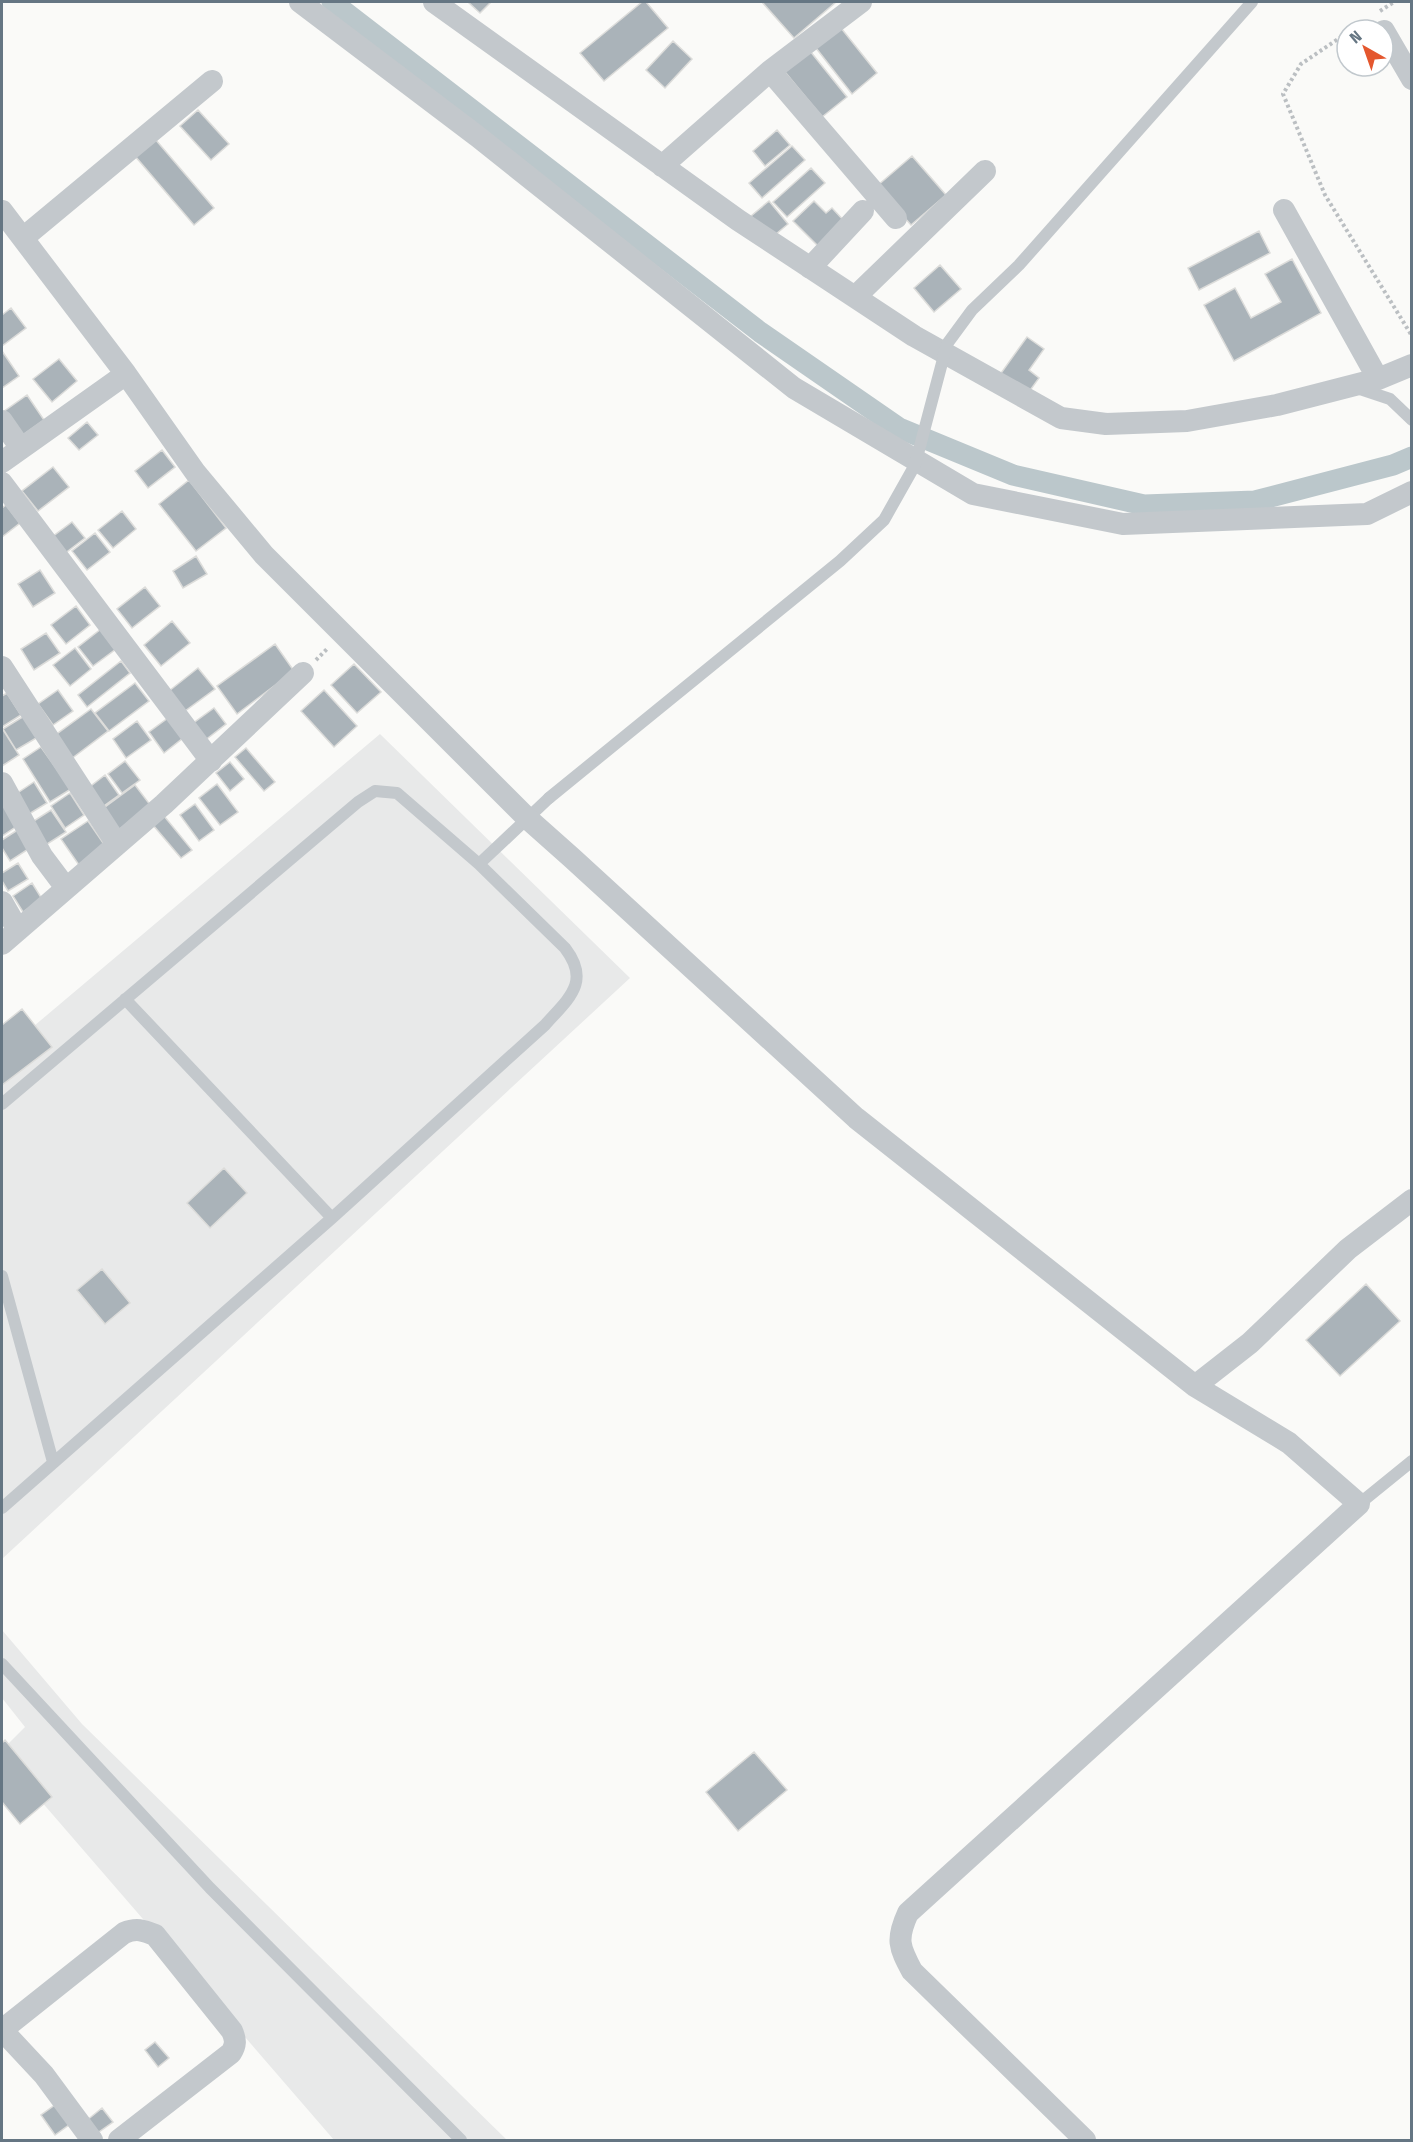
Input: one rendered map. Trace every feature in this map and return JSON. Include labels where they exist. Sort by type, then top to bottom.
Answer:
[{"type":"street","points":[[300,2],[477,136],[794,388],[973,494],[1123,524],[1367,514],[1412,492]]},
{"type":"street","points":[[434,2],[738,220],[810,268],[914,336],[1061,418],[1106,424],[1186,421],[1277,405],[1378,379],[1412,365]]},
{"type":"street","points":[[662,166],[770,71],[861,2]]},
{"type":"street","points":[[1395,50],[1412,79]]},
{"type":"street","points":[[770,71],[896,218]]},
{"type":"street","points":[[23,238],[212,81]]},
{"type":"street","points":[[855,297],[985,171]]},
{"type":"street","points":[[1284,210],[1378,379]]},
{"type":"street","points":[[2,211],[126,374],[195,472],[264,555],[527,818],[856,1118],[1195,1386],[1289,1443],[1359,1504],[908,1913],[900,1931],[900,1949],[912,1971],[1085,2140]]},
{"type":"street","points":[[810,268],[863,211]]},
{"type":"street","points":[[2,462],[126,374]]},
{"type":"street","points":[[2,421],[21,447]]},
{"type":"street","points":[[2,483],[211,761]]},
{"type":"street","points":[[2,667],[117,844]]},
{"type":"street","points":[[2,902],[10,937],[211,761],[303,673]]},
{"type":"street","points":[[2,783],[42,856],[66,888]]},
{"type":"street","points":[[1195,1386],[1250,1343],[1348,1249],[1412,1200]]},
{"type":"street","points":[[92,2140],[44,2075],[2,2031],[124,1933],[134,1929],[145,1930],[155,1935],[232,2031],[235,2045],[231,2053],[119,2140]]},
{"type":"lane","points":[[478,864],[549,798],[840,561],[884,520],[915,465],[947,344],[972,310],[1019,265],[1252,2]]},
{"type":"lane","points":[[1351,386],[1390,399],[1412,420]]},
{"type":"lane","points":[[2,1104],[358,802],[375,791],[397,793],[478,864],[565,948],[575,961],[578,979],[573,993],[545,1024],[332,1218],[2,1508]]},
{"type":"lane","points":[[125,999],[332,1218]]},
{"type":"lane","points":[[2,1276],[53,1462]]},
{"type":"lane","points":[[1359,1504],[1412,1461]]},
{"type":"lane","points":[[2,1664],[210,1888],[461,2140]]},
{"type":"path","points":[[1335,41],[1301,64],[1283,94],[1325,195],[1412,336]]},
{"type":"path","points":[[303,673],[341,634]]},
{"type":"shaded area","points":[[380,734],[630,978],[2,1559],[2,1053]]},
{"type":"shaded area","points":[[2,1630],[82,1724],[507,2140],[334,2140],[2,1756],[2,1750],[25,1727],[2,1698]]},
{"type":"building","points":[[468,2],[491,2],[480,13]]},
{"type":"building","points":[[642,2],[646,2],[668,28],[604,81],[580,53]]},
{"type":"building","points":[[762,2],[836,2],[794,38]]},
{"type":"building","points":[[841,28],[877,73],[852,94],[816,48]]},
{"type":"building","points":[[673,41],[692,59],[665,88],[646,70]]},
{"type":"building","points":[[810,51],[847,97],[822,117],[785,72]]},
{"type":"building","points":[[198,110],[229,144],[211,160],[180,126]]},
{"type":"building","points":[[777,130],[790,145],[765,166],[753,151]]},
{"type":"building","points":[[155,139],[214,208],[194,225],[135,156]]},
{"type":"building","points":[[792,146],[805,160],[762,198],[749,183]]},
{"type":"building","points":[[912,156],[946,195],[911,225],[877,186]]},
{"type":"building","points":[[811,168],[825,183],[787,217],[773,202]]},
{"type":"building","points":[[769,201],[788,224],[770,239],[751,216]]},
{"type":"building","points":[[814,201],[826,213],[832,208],[846,223],[820,248],[793,221]]},
{"type":"building","points":[[1259,231],[1270,253],[1199,290],[1188,268]]},
{"type":"building","points":[[1292,259],[1321,313],[1234,361],[1204,305],[1235,288],[1251,318],[1281,302],[1265,274]]},
{"type":"building","points":[[940,265],[961,289],[934,312],[914,288]]},
{"type":"building","points":[[11,308],[26,328],[2,346],[2,315]]},
{"type":"building","points":[[1027,337],[1044,349],[1029,370],[1039,378],[1026,396],[999,376]]},
{"type":"building","points":[[2,351],[19,376],[2,388]]},
{"type":"building","points":[[59,359],[77,381],[52,402],[33,379]]},
{"type":"building","points":[[27,395],[44,420],[20,437],[3,412]]},
{"type":"building","points":[[87,422],[98,435],[79,450],[68,438]]},
{"type":"building","points":[[162,450],[175,467],[148,488],[135,471]]},
{"type":"building","points":[[53,467],[69,487],[38,511],[22,491]]},
{"type":"building","points":[[189,480],[226,528],[196,551],[159,504]]},
{"type":"building","points":[[6,505],[20,523],[2,537],[2,508]]},
{"type":"building","points":[[122,511],[136,529],[113,548],[98,530]]},
{"type":"building","points":[[72,522],[85,538],[64,554],[52,537]]},
{"type":"building","points":[[95,533],[110,552],[87,570],[72,551]]},
{"type":"building","points":[[196,556],[207,574],[183,588],[173,571]]},
{"type":"building","points":[[40,570],[55,593],[33,607],[18,584]]},
{"type":"building","points":[[145,587],[160,606],[132,628],[117,609]]},
{"type":"building","points":[[76,606],[90,625],[66,644],[51,625]]},
{"type":"building","points":[[172,621],[190,643],[161,666],[144,645]]},
{"type":"building","points":[[101,629],[116,649],[93,666],[78,647]]},
{"type":"building","points":[[46,633],[60,653],[34,670],[21,649]]},
{"type":"building","points":[[275,644],[294,671],[237,714],[217,686]]},
{"type":"building","points":[[75,648],[91,669],[70,686],[53,665]]},
{"type":"building","points":[[121,661],[130,673],[87,707],[78,695]]},
{"type":"building","points":[[354,664],[381,692],[357,713],[331,685]]},
{"type":"building","points":[[198,668],[215,689],[185,711],[169,691]]},
{"type":"building","points":[[135,683],[149,701],[109,731],[95,713]]},
{"type":"building","points":[[58,690],[73,711],[53,725],[38,704]]},
{"type":"building","points":[[324,690],[357,726],[334,747],[301,711]]},
{"type":"building","points":[[7,693],[21,715],[2,727],[2,696]]},
{"type":"building","points":[[214,708],[226,724],[204,741],[192,724]]},
{"type":"building","points":[[91,709],[108,731],[71,759],[54,736]]},
{"type":"building","points":[[24,716],[38,737],[16,750],[3,729]]},
{"type":"building","points":[[168,718],[183,738],[164,753],[149,732]]},
{"type":"building","points":[[137,721],[151,740],[126,758],[113,739]]},
{"type":"building","points":[[2,728],[19,755],[2,766]]},
{"type":"building","points":[[41,747],[71,789],[50,802],[23,759]]},
{"type":"building","points":[[246,748],[275,782],[264,791],[235,757]]},
{"type":"building","points":[[125,761],[140,780],[122,793],[108,774]]},
{"type":"building","points":[[230,762],[244,779],[230,791],[216,773]]},
{"type":"building","points":[[105,775],[119,795],[101,808],[87,789]]},
{"type":"building","points":[[34,782],[47,803],[29,814],[16,794]]},
{"type":"building","points":[[217,784],[238,812],[220,825],[199,798]]},
{"type":"building","points":[[135,785],[151,806],[117,831],[101,810]]},
{"type":"building","points":[[70,793],[84,815],[65,828],[51,806]]},
{"type":"building","points":[[2,801],[17,826],[2,836]]},
{"type":"building","points":[[195,804],[214,830],[199,841],[180,815]]},
{"type":"building","points":[[51,810],[66,832],[44,846],[29,824]]},
{"type":"building","points":[[164,816],[192,850],[181,858],[153,825]]},
{"type":"building","points":[[88,821],[108,850],[81,868],[61,839]]},
{"type":"building","points":[[19,829],[30,848],[10,861],[2,848],[2,840]]},
{"type":"building","points":[[18,863],[28,879],[8,891],[2,881],[2,873]]},
{"type":"building","points":[[32,883],[42,899],[23,912],[13,896]]},
{"type":"building","points":[[22,1009],[52,1047],[2,1085],[2,1025]]},
{"type":"building","points":[[224,1168],[247,1193],[210,1228],[187,1203]]},
{"type":"building","points":[[102,1269],[130,1303],[105,1324],[77,1290]]},
{"type":"building","points":[[1366,1284],[1400,1321],[1340,1376],[1306,1340]]},
{"type":"building","points":[[5,1740],[52,1797],[20,1824],[2,1802],[2,1743]]},
{"type":"building","points":[[754,1752],[787,1790],[738,1831],[706,1792]]},
{"type":"building","points":[[155,2042],[169,2058],[158,2067],[145,2050]]},
{"type":"building","points":[[59,2102],[73,2122],[55,2135],[41,2115]]},
{"type":"building","points":[[102,2108],[113,2122],[96,2134],[86,2121]]},
{"type":"waterway","points":[[332,2],[760,332],[899,428],[1013,475],[1144,505],[1255,501],[1393,465],[1412,457]]}]
